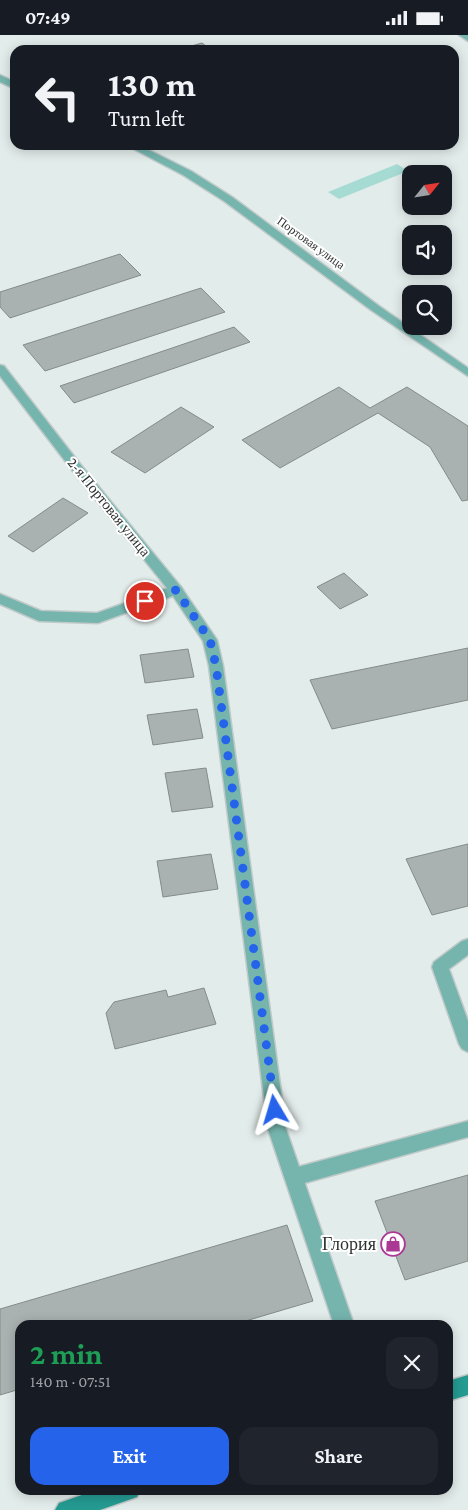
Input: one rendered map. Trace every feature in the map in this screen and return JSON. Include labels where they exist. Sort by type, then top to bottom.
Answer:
[{"type":"main road","points":[[453,1390],[468,1385]]},
{"type":"main road","points":[[66,1510],[114,1495]]},
{"type":"street","points":[[462,35],[468,38]]},
{"type":"street","name":"Портовая улица","points":[[141,150],[187,173],[228,199],[468,373]]},
{"type":"street","name":"2-я Портовая улица","points":[[0,368],[76,467],[176,590],[210,640],[216,666],[278,1129],[342,1320]]},
{"type":"street","points":[[0,599],[39,616],[98,618],[176,590]]},
{"type":"street","points":[[468,946],[440,967],[468,1044]]},
{"type":"street","points":[[294,1177],[468,1129]]},
{"type":"shaded area","points":[[397,164],[402,167],[402,173],[339,199],[328,192]]},
{"type":"building","points":[[120,254],[141,275],[10,318],[0,307],[0,292]]},
{"type":"building","points":[[201,288],[225,312],[45,371],[23,345]]},
{"type":"building","points":[[234,327],[250,342],[74,403],[60,386]]},
{"type":"building","points":[[339,387],[370,408],[407,387],[468,426],[468,500],[462,501],[430,447],[378,413],[280,468],[242,440]]},
{"type":"building","points":[[181,407],[214,427],[145,473],[111,452]]},
{"type":"building","points":[[63,498],[88,513],[33,552],[8,536]]},
{"type":"building","points":[[344,573],[368,595],[340,609],[317,587]]},
{"type":"building","points":[[468,648],[468,700],[332,729],[310,680]]},
{"type":"building","points":[[188,649],[194,677],[145,683],[140,655]]},
{"type":"building","points":[[197,709],[203,738],[153,745],[147,715]]},
{"type":"building","points":[[206,768],[213,807],[172,812],[165,773]]},
{"type":"building","points":[[468,844],[468,906],[432,915],[406,859]]},
{"type":"building","points":[[211,854],[218,889],[163,897],[157,861]]},
{"type":"building","points":[[204,988],[216,1024],[115,1049],[106,1013],[114,1002],[166,990],[168,997]]},
{"type":"building","points":[[468,1175],[468,1261],[405,1280],[375,1201]]},
{"type":"building","points":[[287,1225],[313,1301],[249,1320],[15,1320],[15,1390],[0,1395],[0,1309]]},
{"type":"place","name":"Глория","points":[[393,1244]]},
{"type":"route","points":[[145,601],[176,590],[210,640],[216,666],[275,1110]]}]
